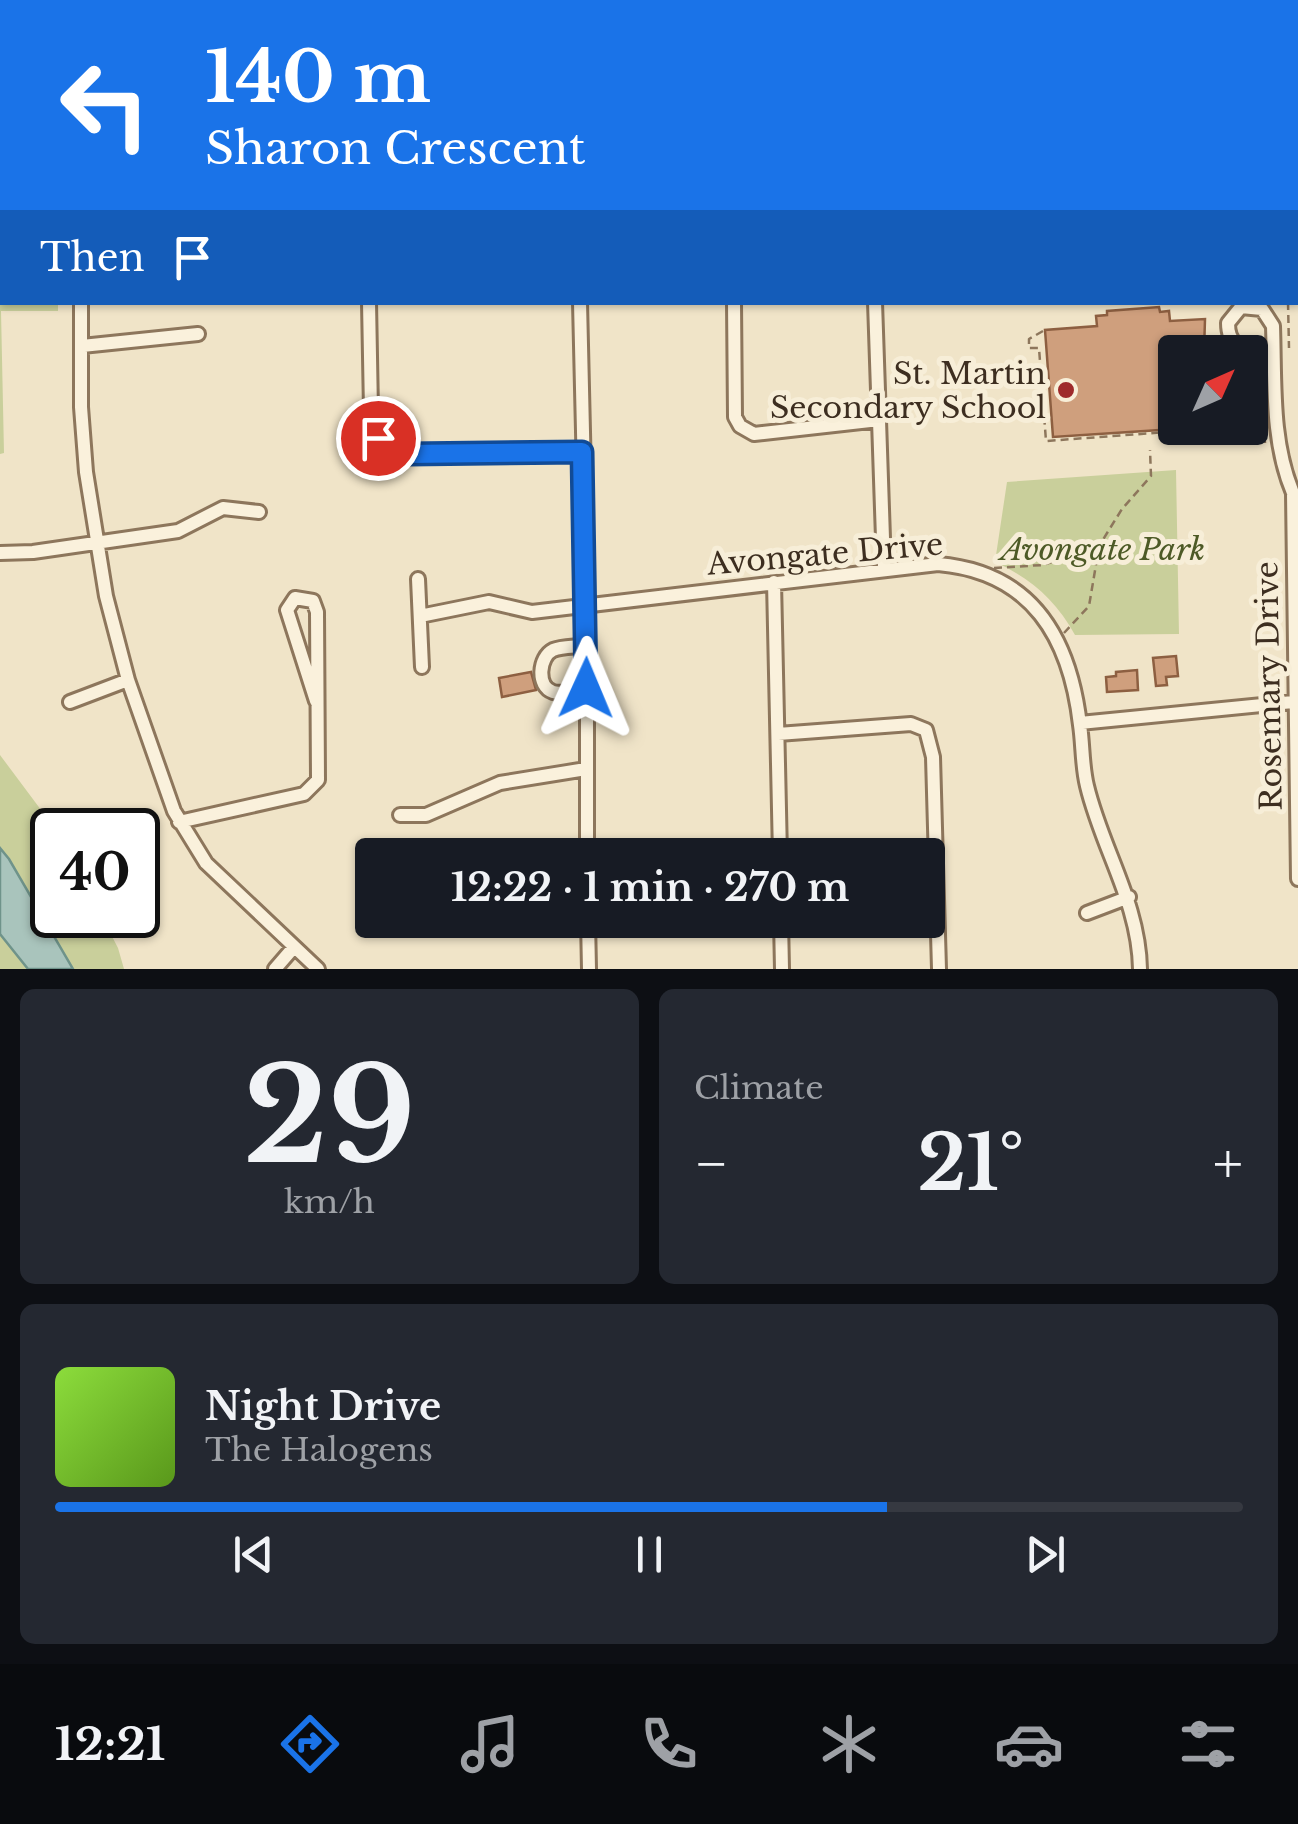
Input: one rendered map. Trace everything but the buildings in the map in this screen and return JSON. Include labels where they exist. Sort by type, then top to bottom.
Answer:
[{"type":"street","points":[[81,305],[81,408],[96,543],[110,620],[128,680],[179,822],[206,863],[318,969]]},
{"type":"street","points":[[369,305],[371,411],[373,425],[386,448],[408,454],[582,452]]},
{"type":"street","points":[[580,305],[587,604],[587,838]]},
{"type":"street","points":[[734,305],[736,417],[740,426],[754,434],[878,420]]},
{"type":"street","points":[[875,305],[884,568]]},
{"type":"street","name":"Rosemary Drive","points":[[1274,372],[1264,354],[1239,348],[1230,337],[1228,323],[1241,307],[1262,309],[1271,320],[1274,372],[1278,442],[1293,493],[1298,879]]},
{"type":"street","points":[[82,346],[198,334]]},
{"type":"street","points":[[0,552],[178,530],[223,508],[259,512]]},
{"type":"street","name":"Avongate Drive","points":[[420,616],[488,602],[532,612],[884,568],[938,564],[986,574],[1014,589],[1038,611],[1057,638],[1080,723],[1087,788],[1128,897],[1140,944],[1140,969]]},
{"type":"street","points":[[418,579],[422,667]]},
{"type":"street","points":[[774,582],[780,838]]},
{"type":"street","points":[[179,822],[304,794],[318,780],[317,612],[313,600],[295,598],[287,610],[316,701]]},
{"type":"street","points":[[586,688],[555,693],[546,688],[540,674],[551,650],[587,645]]},
{"type":"street","points":[[70,702],[128,680]]},
{"type":"street","points":[[1080,723],[1293,702]]},
{"type":"street","points":[[778,734],[910,724],[926,730],[933,757],[939,969]]},
{"type":"street","points":[[400,815],[426,815],[500,782],[586,769]]},
{"type":"street","points":[[1087,913],[1128,897]]},
{"type":"street","points":[[588,938],[589,969]]},
{"type":"street","points":[[781,938],[782,969]]},
{"type":"street","points":[[275,969],[294,948]]},
{"type":"path","points":[[1288,305],[1288,348]]},
{"type":"path","points":[[1043,331],[1028,339],[1029,348],[1040,348],[1046,441],[1158,433]]},
{"type":"path","points":[[1057,638],[1071,630],[1089,606],[1100,546],[1122,509],[1151,476],[1150,450]]},
{"type":"path","points":[[986,574],[998,565],[1044,564],[1100,546]]},
{"type":"green space","points":[[0,305],[58,305],[58,311],[1,311],[4,453],[0,454]]},
{"type":"green space","name":"Avongate Park","points":[[1176,470],[1179,634],[1075,635],[1041,591],[995,562],[1007,482]]},
{"type":"green space","points":[[0,755],[40,808],[30,808],[30,938],[113,938],[124,969],[0,969]]},
{"type":"water","points":[[0,848],[30,895],[30,938],[55,938],[73,969],[28,969],[0,934]]},
{"type":"place","name":"St. Martin Secondary School","points":[[1066,390]]},
{"type":"route","points":[[378,438],[386,448],[408,454],[582,452],[586,688]]}]
